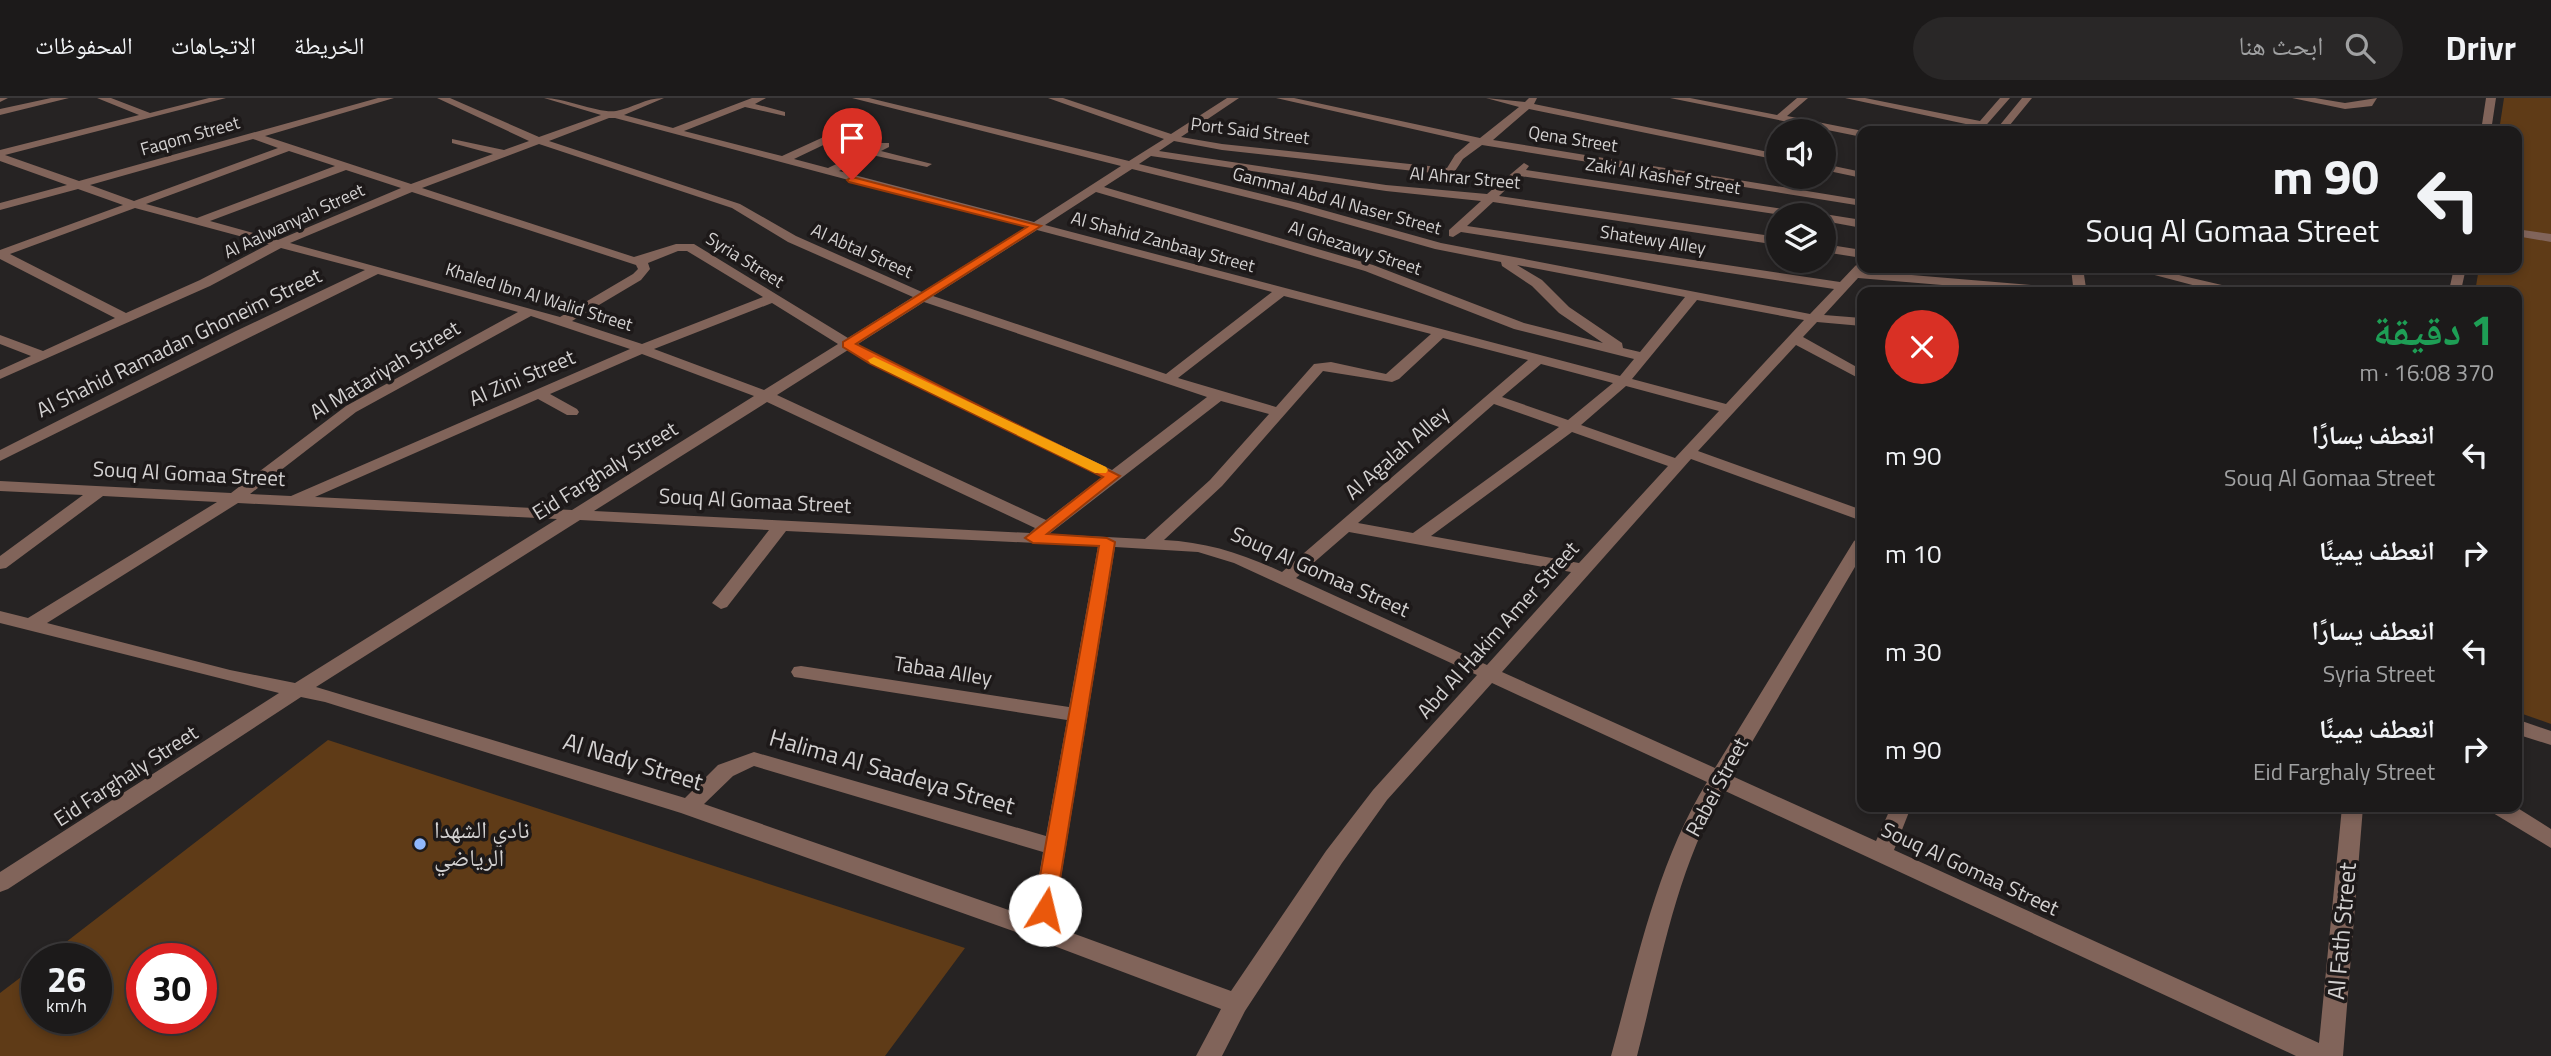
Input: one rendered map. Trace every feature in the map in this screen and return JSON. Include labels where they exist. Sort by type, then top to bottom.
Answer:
[{"type":"street","points":[[0,112],[64,98]]},
{"type":"street","points":[[102,98],[149,116]]},
{"type":"street","points":[[0,155],[222,98]]},
{"type":"street","name":"Faqom Street","points":[[0,207],[389,98]]},
{"type":"street","name":"Al Abtal Street","points":[[442,98],[501,127],[539,141],[736,206],[792,239],[923,297],[1218,396],[1279,412]]},
{"type":"street","name":"Al Shahid Zanbaay Street","points":[[549,98],[1729,409]]},
{"type":"street","name":"Al Aalwanyah Street","points":[[0,375],[127,319],[277,245],[409,189],[659,98]]},
{"type":"street","points":[[671,132],[761,98]]},
{"type":"street","name":"Gammal Abd Al Naser Street","points":[[857,98],[1294,205],[1439,246],[1812,318],[1857,322]]},
{"type":"street","name":"Port Said Street","points":[[1053,98],[1172,138],[1222,147],[1448,171]]},
{"type":"street","name":"Eid Farghaly Street","points":[[0,883],[574,514],[1036,226],[1234,98]]},
{"type":"street","name":"Qena Street","points":[[1282,98],[1483,142],[1857,201]]},
{"type":"street","points":[[1491,98],[1531,102],[1766,155]]},
{"type":"street","points":[[1675,98],[1857,133]]},
{"type":"street","points":[[1780,117],[1803,98]]},
{"type":"street","points":[[1850,98],[1975,126]]},
{"type":"street","points":[[1980,126],[2005,98]]},
{"type":"street","points":[[2004,126],[2026,98]]},
{"type":"street","points":[[2297,98],[2355,107],[2369,104],[2372,98]]},
{"type":"street","points":[[2487,126],[2491,98]]},
{"type":"street","points":[[1437,194],[1448,171],[1470,148],[1483,142],[1531,102]]},
{"type":"street","points":[[744,104],[781,114]]},
{"type":"street","points":[[254,136],[409,189],[640,261],[645,269],[637,277],[562,321]]},
{"type":"street","points":[[781,161],[832,137]]},
{"type":"street","points":[[456,141],[505,154]]},
{"type":"street","points":[[826,173],[886,145]]},
{"type":"street","points":[[0,254],[287,148]]},
{"type":"street","points":[[873,152],[927,164]]},
{"type":"street","points":[[1439,246],[1540,152]]},
{"type":"street","name":"Al Ahrar Street","points":[[1149,153],[1297,176],[1490,198],[1766,239]]},
{"type":"street","name":"Khaled Ibn Al Walid Street","points":[[0,155],[132,204],[530,311],[642,349],[764,395],[1040,533]]},
{"type":"street","points":[[197,222],[343,167]]},
{"type":"street","points":[[1836,170],[1857,174]]},
{"type":"street","name":"Zaki Al Kashef Street","points":[[1518,172],[1766,209]]},
{"type":"street","name":"Al Ghezawy Street","points":[[1095,188],[1369,268],[1519,326],[1643,357]]},
{"type":"street","points":[[1836,220],[1857,223]]},
{"type":"street","name":"Shatewy Alley","points":[[1458,228],[1852,275],[1996,287]]},
{"type":"street","points":[[2522,233],[2551,238]]},
{"type":"street","name":"Syria Street","points":[[640,261],[687,246],[874,360],[1113,476]]},
{"type":"street","points":[[1836,250],[1857,253]]},
{"type":"street","points":[[0,254],[127,319]]},
{"type":"street","points":[[1500,259],[1538,283],[1564,310],[1628,353]]},
{"type":"street","name":"Al Shahid Ramadan Ghoneim Street","points":[[0,456],[241,334],[378,269]]},
{"type":"street","points":[[2155,273],[2213,287]]},
{"type":"street","points":[[2456,286],[2459,273]]},
{"type":"street","name":"Abd Al Hakim Amer Street","points":[[1209,1056],[1236,1004],[1334,858],[1380,795],[1852,275]]},
{"type":"street","points":[[1168,379],[1282,291]]},
{"type":"street","points":[[1415,540],[1571,426],[1623,381],[1695,295]]},
{"type":"street","name":"Al Zini Street","points":[[290,502],[642,349],[772,298]]},
{"type":"street","name":"Al Matariyah Street","points":[[31,625],[233,499],[351,409],[530,311]]},
{"type":"street","points":[[1149,544],[1216,482],[1319,367],[1331,366],[1387,379],[1394,376],[1440,333]]},
{"type":"street","points":[[0,338],[44,356]]},
{"type":"street","points":[[1794,338],[1857,372]]},
{"type":"street","name":"Al Agalah Alley","points":[[1284,579],[1538,359]]},
{"type":"street","points":[[539,394],[572,412]]},
{"type":"street","points":[[1040,533],[1218,396]]},
{"type":"street","points":[[1493,399],[1571,426],[1684,458],[1857,514]]},
{"type":"street","name":"Souq Al Gomaa Street","points":[[0,486],[782,525],[1040,533],[1107,542],[1214,550],[1284,579],[2322,1056]]},
{"type":"street","points":[[0,564],[98,492]]},
{"type":"street","points":[[722,603],[782,525]]},
{"type":"street","points":[[1345,526],[1583,569]]},
{"type":"street","points":[[1041,931],[1107,542]]},
{"type":"street","name":"Rabei Street","points":[[1624,1056],[1672,879],[1700,811],[1857,549]]},
{"type":"street","name":"Al Nady Street","points":[[0,617],[230,676],[299,689],[689,807],[1041,931],[1236,1004]]},
{"type":"street","name":"Tabaa Alley","points":[[801,672],[1078,715]]},
{"type":"street","points":[[2522,728],[2551,738]]},
{"type":"street","name":"Halima Al Saadeya Street","points":[[689,807],[720,773],[731,765],[754,759],[1055,847]]},
{"type":"street","points":[[1881,853],[1899,812]]},
{"type":"street","name":"Al Fath Street","points":[[2330,1056],[2353,812]]},
{"type":"street","points":[[2509,812],[2551,840]]},
{"type":"shaded area","points":[[2504,98],[2551,98],[2551,724],[2522,714],[2522,287],[2476,287],[2478,273],[2522,273],[2522,126],[2500,126]]},
{"type":"shaded area","name":"نادي الشهدا الرياضي","points":[[328,740],[965,948],[885,1056],[0,1056],[0,993],[21,977],[21,1034],[112,1034],[112,943],[65,943]]},
{"type":"slow traffic","points":[[874,360],[1100,470]]},
{"type":"place","name":"نادي الشهدا الرياضي","points":[[420,844]]},
{"type":"route","points":[[852,180],[1036,226],[847,344],[874,360],[1113,476],[1033,538],[1107,542],[1045,910]]}]
